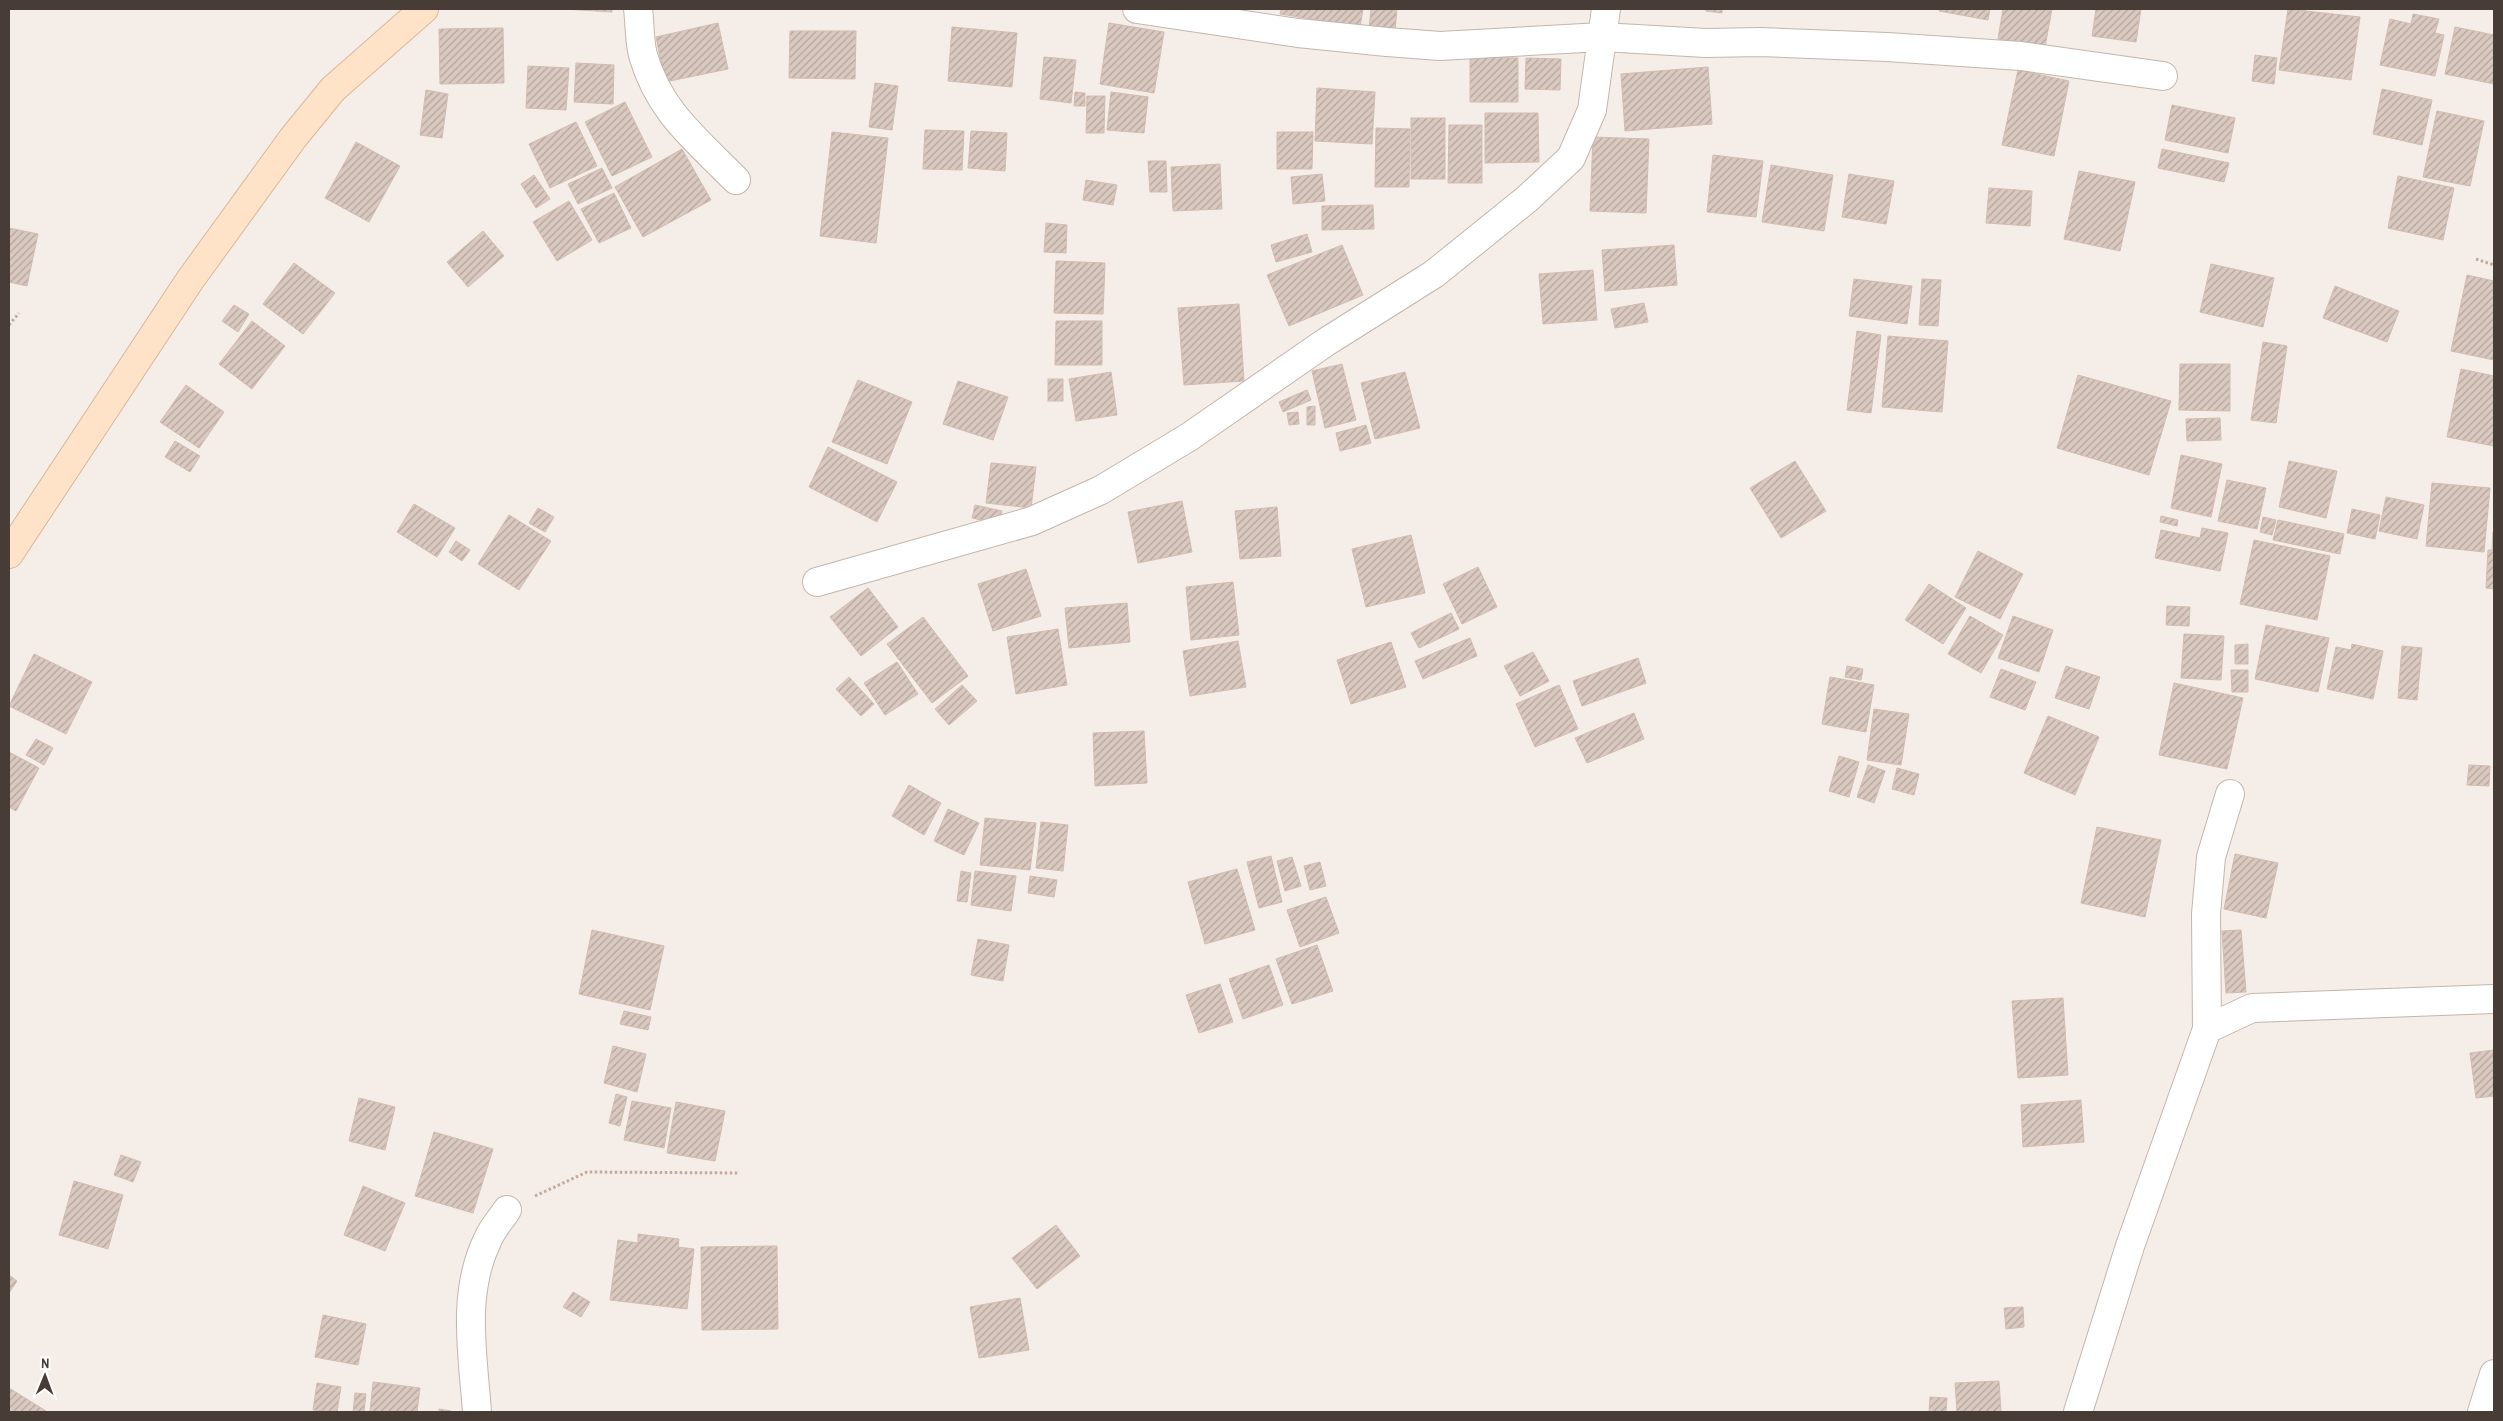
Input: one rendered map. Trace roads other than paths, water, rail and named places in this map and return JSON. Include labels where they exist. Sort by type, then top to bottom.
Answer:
[{"type":"street","points":[[9,554],[190,280],[294,138],[334,89],[372,53],[424,9]]},
{"type":"street","points":[[638,9],[642,54],[661,100],[678,123],[736,180]]},
{"type":"street","points":[[1137,9],[1298,33],[1440,46],[1602,38],[1706,43],[1760,42],[1887,46],[2021,56],[2163,76]]},
{"type":"street","points":[[817,582],[1032,521],[1101,490],[1189,437],[1326,342],[1434,274],[1527,200],[1572,158],[1592,110],[1606,9]]},
{"type":"street","points":[[2078,1412],[2130,1246],[2206,1028],[2206,914],[2211,857],[2230,794]]},
{"type":"street","points":[[2206,1028],[2252,1008],[2321,1004],[2494,1000]]},
{"type":"street","points":[[477,1412],[470,1325],[474,1280],[488,1239],[507,1210]]},
{"type":"street","points":[[2482,1412],[2494,1374]]}]
